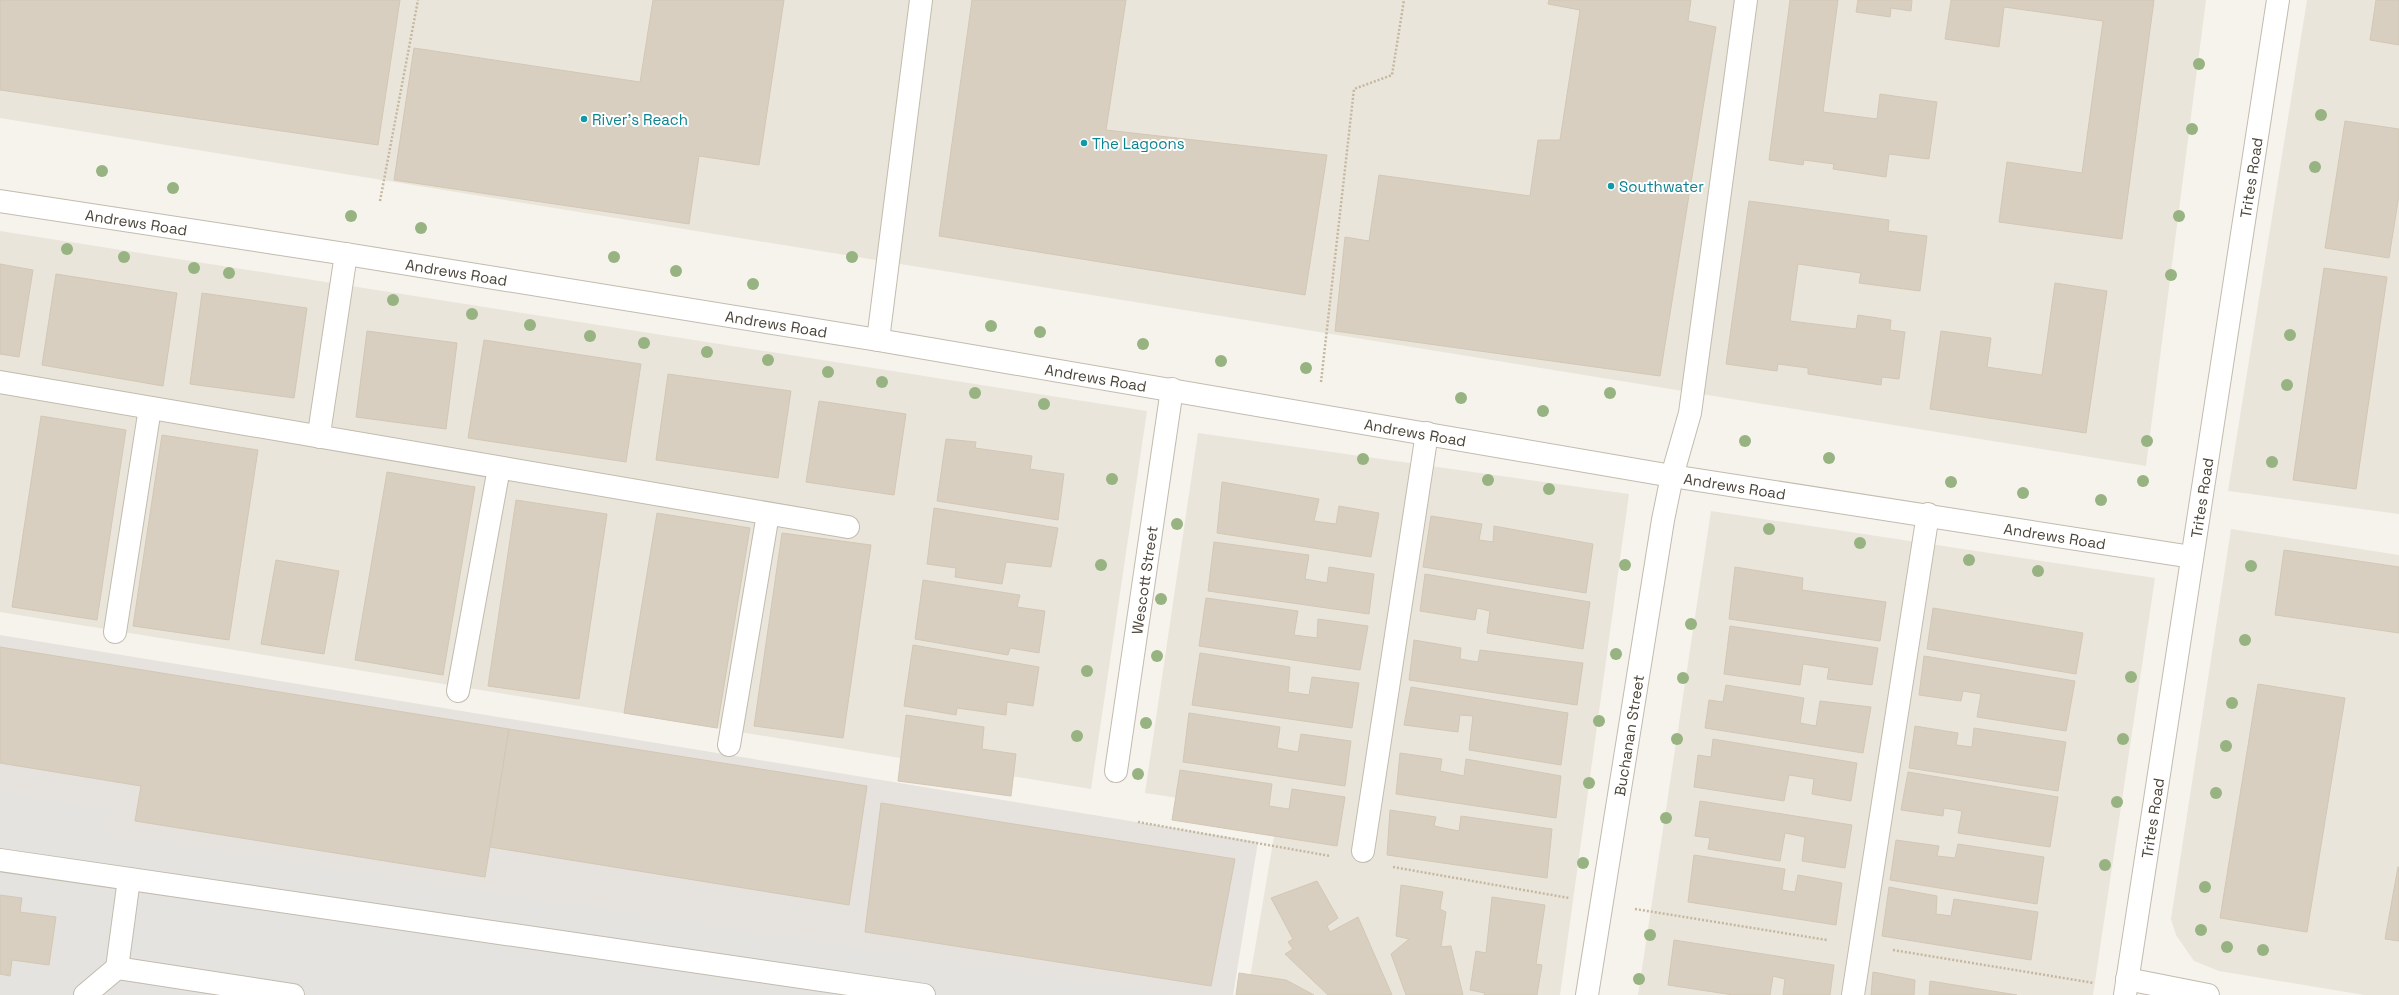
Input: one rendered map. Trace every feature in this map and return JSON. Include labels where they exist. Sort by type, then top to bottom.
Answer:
[{"type":"street","points":[[878,340],[921,0]]},
{"type":"street","name":"Buchanan Street","points":[[1586,995],[1663,520],[1672,476],[1690,413],[1746,0]]},
{"type":"street","name":"Trites Road","points":[[2126,988],[2278,0]]},
{"type":"street","name":"Andrews Road","points":[[0,202],[346,254],[878,340],[1172,389],[1672,476],[1928,514],[2192,557]]},
{"type":"street","points":[[320,437],[320,427],[346,254]]},
{"type":"street","points":[[0,382],[848,527]]},
{"type":"street","name":"Wescott Street","points":[[1116,771],[1172,389]]},
{"type":"street","points":[[115,632],[150,408]]},
{"type":"street","points":[[1363,851],[1426,433]]},
{"type":"street","points":[[458,691],[499,468]]},
{"type":"street","points":[[729,745],[768,514]]},
{"type":"street","points":[[1853,995],[1928,514]]},
{"type":"street","points":[[0,860],[924,995]]},
{"type":"street","points":[[85,995],[117,968],[130,879]]},
{"type":"street","points":[[117,968],[294,995]]},
{"type":"street","points":[[2126,988],[2208,995]]},
{"type":"path","points":[[380,201],[418,0]]},
{"type":"path","points":[[1317,414],[1354,89],[1392,75],[1404,0]]},
{"type":"path","points":[[1601,903],[2126,988]]},
{"type":"shaded area","points":[[0,0],[2206,0],[2146,466],[0,118]]},
{"type":"shaded area","points":[[2307,0],[2399,0],[2399,514],[2228,491]]},
{"type":"shaded area","points":[[0,231],[1147,411],[1091,789],[0,612]]},
{"type":"shaded area","points":[[1198,433],[1629,494],[1560,995],[1247,995],[1278,813],[1145,793]]},
{"type":"shaded area","points":[[1711,511],[2155,578],[2093,995],[1638,995]]},
{"type":"shaded area","points":[[2231,529],[2399,555],[2399,995],[2364,995],[2219,971],[2194,961],[2176,935],[2171,919]]},
{"type":"shaded area","points":[[0,635],[1258,842],[1233,995],[0,995]]},
{"type":"shaded area","points":[[0,793],[109,808],[102,833],[1172,995],[0,995]]},
{"type":"building","points":[[0,0],[400,0],[378,145],[0,90]]},
{"type":"building","name":"River's Reach","points":[[653,0],[784,0],[759,165],[699,156],[689,224],[394,180],[414,48],[640,82]]},
{"type":"building","name":"The Lagoons","points":[[972,0],[1126,0],[1106,130],[1327,155],[1305,295],[939,236]]},
{"type":"building","name":"Southwater","points":[[1549,0],[1691,0],[1688,21],[1716,27],[1660,376],[1335,331],[1345,237],[1369,241],[1379,175],[1530,196],[1538,140],[1560,140],[1580,10],[1548,4]]},
{"type":"building","points":[[1790,0],[1838,0],[1823,112],[1877,119],[1880,94],[1937,102],[1929,159],[1889,154],[1886,177],[1833,169],[1834,164],[1804,160],[1803,165],[1769,160]]},
{"type":"building","points":[[1858,0],[1912,0],[1911,11],[1891,8],[1890,17],[1856,12]]},
{"type":"building","points":[[1951,0],[2154,0],[2122,239],[1999,222],[2007,162],[2082,173],[2103,21],[2004,7],[1999,47],[1945,39]]},
{"type":"building","points":[[2376,0],[2399,0],[2399,45],[2370,40]]},
{"type":"building","points":[[2345,121],[2399,129],[2399,195],[2389,258],[2325,248]]},
{"type":"building","points":[[1749,201],[1889,220],[1888,231],[1927,236],[1920,291],[1859,283],[1861,273],[1798,264],[1790,321],[1856,329],[1858,315],[1891,320],[1890,330],[1905,332],[1899,379],[1882,377],[1881,385],[1808,374],[1808,368],[1778,364],[1777,371],[1726,364]]},
{"type":"building","points":[[0,264],[33,270],[19,357],[0,354]]},
{"type":"building","points":[[2324,268],[2387,277],[2356,489],[2293,480]]},
{"type":"building","points":[[56,274],[177,293],[163,386],[42,365]]},
{"type":"building","points":[[2055,283],[2107,291],[2086,433],[1930,409],[1941,331],[1991,338],[1987,367],[2042,375]]},
{"type":"building","points":[[202,293],[307,308],[294,398],[190,384]]},
{"type":"building","points":[[367,331],[457,343],[446,429],[356,417]]},
{"type":"building","points":[[484,340],[641,364],[626,462],[468,438]]},
{"type":"building","points":[[668,374],[791,391],[778,478],[656,460]]},
{"type":"building","points":[[819,401],[906,414],[894,495],[806,482]]},
{"type":"building","points":[[41,416],[126,430],[97,620],[12,607]]},
{"type":"building","points":[[162,435],[258,450],[229,640],[133,626]]},
{"type":"building","points":[[946,439],[976,442],[975,448],[1032,456],[1030,469],[1064,474],[1058,520],[937,501]]},
{"type":"building","points":[[387,472],[475,487],[443,675],[355,660]]},
{"type":"building","points":[[1222,482],[1319,499],[1314,521],[1336,524],[1339,506],[1379,513],[1371,557],[1217,533]]},
{"type":"building","points":[[516,500],[607,514],[579,699],[488,686]]},
{"type":"building","points":[[934,508],[1058,528],[1051,567],[1006,562],[1002,584],[955,577],[956,568],[927,564]]},
{"type":"building","points":[[657,513],[750,528],[717,728],[624,713]]},
{"type":"building","points":[[1431,516],[1482,524],[1479,540],[1493,542],[1494,526],[1593,544],[1586,593],[1423,567]]},
{"type":"building","points":[[782,533],[871,545],[843,738],[754,726]]},
{"type":"building","points":[[1214,542],[1309,555],[1305,579],[1327,583],[1329,567],[1374,574],[1369,614],[1208,591]]},
{"type":"building","points":[[2284,550],[2399,567],[2399,633],[2275,615]]},
{"type":"building","points":[[276,560],[339,571],[324,654],[261,644]]},
{"type":"building","points":[[1735,567],[1803,578],[1802,590],[1886,602],[1880,641],[1729,619]]},
{"type":"building","points":[[1425,574],[1590,602],[1583,649],[1487,633],[1490,611],[1477,608],[1475,620],[1420,611]]},
{"type":"building","points":[[923,580],[1020,595],[1017,607],[1045,611],[1039,653],[1010,648],[1008,655],[915,639]]},
{"type":"building","points":[[1206,598],[1298,611],[1294,635],[1317,638],[1318,619],[1368,626],[1360,670],[1199,646]]},
{"type":"building","points":[[1933,608],[2083,633],[2076,674],[1927,649]]},
{"type":"building","points":[[1730,626],[1878,648],[1872,685],[1827,679],[1829,668],[1803,664],[1800,685],[1724,674]]},
{"type":"building","points":[[1414,640],[1461,648],[1460,659],[1478,662],[1480,650],[1583,663],[1577,705],[1409,680]]},
{"type":"building","points":[[913,645],[1039,667],[1033,706],[1007,702],[1006,715],[957,708],[956,715],[904,706]]},
{"type":"building","points":[[0,647],[509,729],[485,877],[135,821],[141,786],[0,763]]},
{"type":"building","points":[[1200,653],[1290,667],[1288,692],[1309,695],[1312,677],[1359,683],[1352,728],[1192,705]]},
{"type":"building","points":[[1924,656],[2075,681],[2066,731],[1977,717],[1981,694],[1963,691],[1961,701],[1919,695]]},
{"type":"building","points":[[2258,684],[2345,698],[2307,932],[2220,918]]},
{"type":"building","points":[[1726,685],[1804,698],[1800,723],[1816,726],[1820,701],[1871,707],[1863,753],[1705,728],[1709,700],[1723,702]]},
{"type":"building","points":[[1411,687],[1568,713],[1561,765],[1469,750],[1473,716],[1460,715],[1458,732],[1404,725]]},
{"type":"building","points":[[1189,713],[1280,727],[1277,748],[1298,752],[1301,734],[1351,741],[1345,786],[1183,762]]},
{"type":"building","points":[[906,715],[984,727],[982,749],[1016,754],[1011,796],[898,781]]},
{"type":"building","points":[[1915,726],[1958,733],[1956,745],[1972,747],[1974,728],[2066,742],[2058,791],[1909,768]]},
{"type":"building","points":[[509,729],[867,786],[849,905],[490,847]]},
{"type":"building","points":[[1713,739],[1857,763],[1851,801],[1812,794],[1814,779],[1789,775],[1784,801],[1694,787],[1698,755],[1711,757]]},
{"type":"building","points":[[1400,753],[1442,759],[1440,771],[1464,776],[1466,759],[1561,776],[1556,818],[1396,794]]},
{"type":"building","points":[[1180,770],[1272,784],[1269,806],[1289,809],[1292,789],[1345,797],[1337,846],[1172,820]]},
{"type":"building","points":[[1908,772],[2058,797],[2050,847],[1958,833],[1962,811],[1944,808],[1943,816],[1901,810]]},
{"type":"building","points":[[1700,801],[1852,825],[1845,868],[1802,861],[1805,837],[1785,833],[1780,861],[1708,849],[1710,838],[1695,836]]},
{"type":"building","points":[[881,803],[1235,859],[1211,986],[865,932]]},
{"type":"building","points":[[1390,810],[1436,817],[1434,826],[1459,831],[1461,816],[1552,829],[1547,878],[1387,855]]},
{"type":"building","points":[[1896,840],[1939,846],[1937,856],[1955,858],[1958,844],[2044,857],[2037,904],[1890,880]]},
{"type":"building","points":[[1694,855],[1785,869],[1782,890],[1795,892],[1798,875],[1842,883],[1836,925],[1688,902]]},
{"type":"building","points":[[2399,867],[2399,941],[2385,939]]},
{"type":"building","points":[[1317,881],[1338,918],[1327,926],[1330,932],[1358,917],[1392,995],[1328,995],[1285,954],[1293,949],[1288,942],[1293,939],[1271,898]]},
{"type":"building","points":[[1401,885],[1443,892],[1440,909],[1446,912],[1441,947],[1451,946],[1463,995],[1406,995],[1391,954],[1409,939],[1396,936]]},
{"type":"building","points":[[1889,887],[1937,896],[1936,914],[1951,916],[1954,899],[2038,912],[2031,960],[1882,936]]},
{"type":"building","points":[[0,895],[22,898],[20,912],[56,917],[49,965],[12,960],[10,976],[0,974]]},
{"type":"building","points":[[1492,897],[1545,905],[1536,964],[1542,965],[1537,995],[1484,995],[1485,993],[1470,990],[1476,951],[1486,953]]},
{"type":"building","points":[[1674,940],[1834,965],[1830,995],[1783,995],[1785,979],[1773,976],[1770,995],[1733,995],[1668,985]]},
{"type":"building","points":[[1873,972],[1915,980],[1914,995],[1871,995]]},
{"type":"building","points":[[1239,973],[1286,980],[1314,995],[1236,995]]},
{"type":"building","points":[[1930,981],[2017,995],[1929,995]]},
{"type":"place","name":"River's Reach","points":[[584,119]]},
{"type":"place","name":"The Lagoons","points":[[1084,143]]},
{"type":"place","name":"Southwater","points":[[1611,186]]}]
